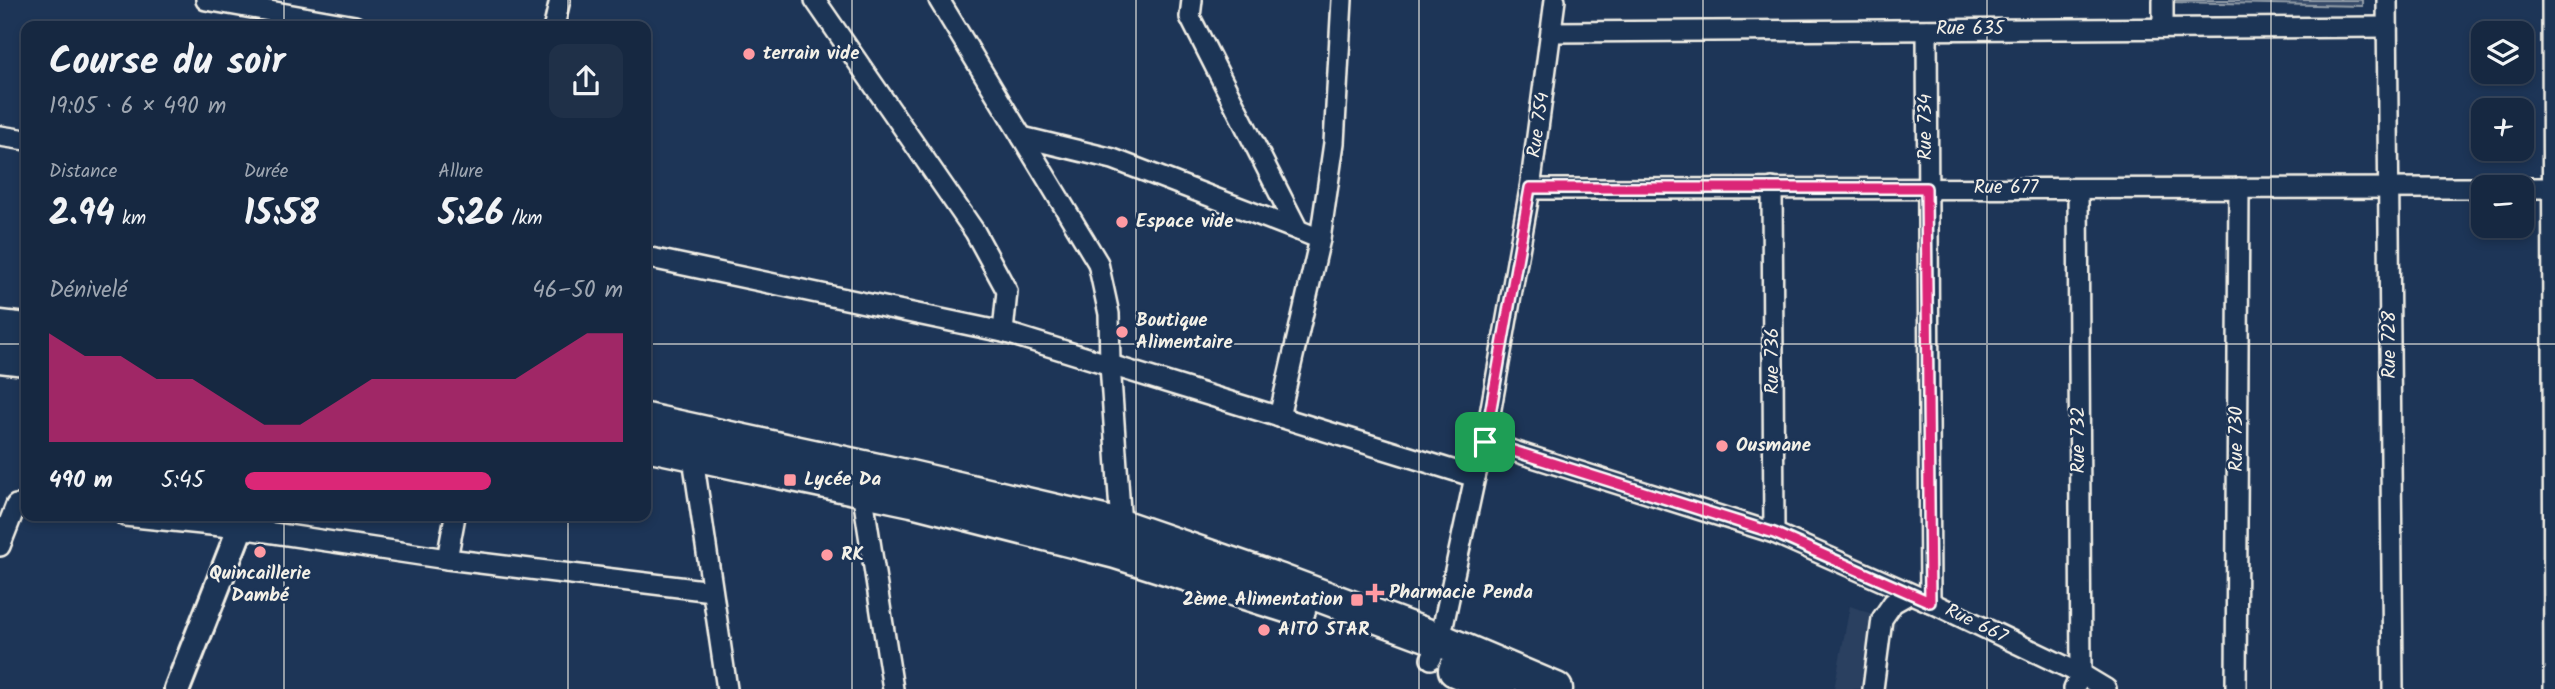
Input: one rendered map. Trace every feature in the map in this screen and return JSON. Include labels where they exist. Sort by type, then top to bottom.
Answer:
[{"type":"main road","points":[[0,327],[21,329]]},
{"type":"main road","points":[[0,356],[21,358]]},
{"type":"main road","points":[[651,422],[691,441],[862,490],[1119,539]]},
{"type":"main road","points":[[651,444],[691,441],[910,477],[1119,539],[1279,603],[1556,689]]},
{"type":"main road","points":[[1435,650],[1499,689]]},
{"type":"street","points":[[206,0],[326,21]]},
{"type":"street","points":[[555,21],[560,0]]},
{"type":"street","points":[[815,0],[975,232],[1007,291],[1003,332]]},
{"type":"street","points":[[939,0],[1098,263],[1109,314],[1119,539]]},
{"type":"street","points":[[1180,0],[1191,9],[1298,230]]},
{"type":"street","points":[[1279,417],[1320,239],[1334,143],[1342,0]]},
{"type":"street","name":"Rue 754","points":[[1435,650],[1485,442],[1530,188],[1555,0]]},
{"type":"street","points":[[2163,0],[2163,28]]},
{"type":"street","name":"Rue 728","points":[[2387,0],[2393,689]]},
{"type":"street","points":[[2552,0],[2554,689]]},
{"type":"street","name":"Rue 635","points":[[1552,32],[2388,27]]},
{"type":"street","name":"Rue 734","points":[[1927,30],[1930,602]]},
{"type":"street","points":[[0,136],[21,140]]},
{"type":"street","points":[[1022,137],[1113,159],[1320,239]]},
{"type":"street","name":"Rue 677","points":[[1530,188],[2471,188]]},
{"type":"street","name":"Rue 736","points":[[1772,188],[1774,533]]},
{"type":"street","name":"Rue 732","points":[[2078,188],[2078,682]]},
{"type":"street","name":"Rue 730","points":[[2236,689],[2239,188]]},
{"type":"street","points":[[2534,188],[2554,188]]},
{"type":"street","points":[[651,258],[1003,332],[1475,477]]},
{"type":"street","points":[[691,441],[727,689]]},
{"type":"street","name":"Rue 667","points":[[1485,442],[1774,533],[1930,602],[2078,682],[2106,689]]},
{"type":"street","points":[[862,490],[893,689]]},
{"type":"street","points":[[0,546],[14,505]]},
{"type":"street","points":[[222,521],[242,522],[447,559],[712,591]]},
{"type":"street","points":[[447,559],[454,521]]},
{"type":"street","points":[[177,689],[242,522]]},
{"type":"street","points":[[1873,689],[1882,619],[1893,603],[1909,594]]},
{"type":"shaded area","points":[[2362,0],[2362,6],[2171,2]]},
{"type":"shaded area","points":[[1850,606],[1897,623],[1876,685],[1884,689],[1834,689]]},
{"type":"place","name":"terrain vide","points":[[749,54]]},
{"type":"place","name":"Espace vide","points":[[1122,222]]},
{"type":"place","name":"Boutique Alimentaire","points":[[1122,332]]},
{"type":"place","name":"Ousmane","points":[[1722,446]]},
{"type":"place","name":"Lycée Da","points":[[790,480]]},
{"type":"place","name":"Quincaillerie Dambé","points":[[260,552]]},
{"type":"place","name":"RK","points":[[827,555]]},
{"type":"place","name":"Pharmacie Penda","points":[[1375,593]]},
{"type":"place","name":"2ème Alimentation","points":[[1357,600]]},
{"type":"place","name":"AITO STAR","points":[[1264,630]]},
{"type":"route","points":[[1530,188],[1926,188],[1930,602],[1774,533],[1485,442],[1530,188]]}]
